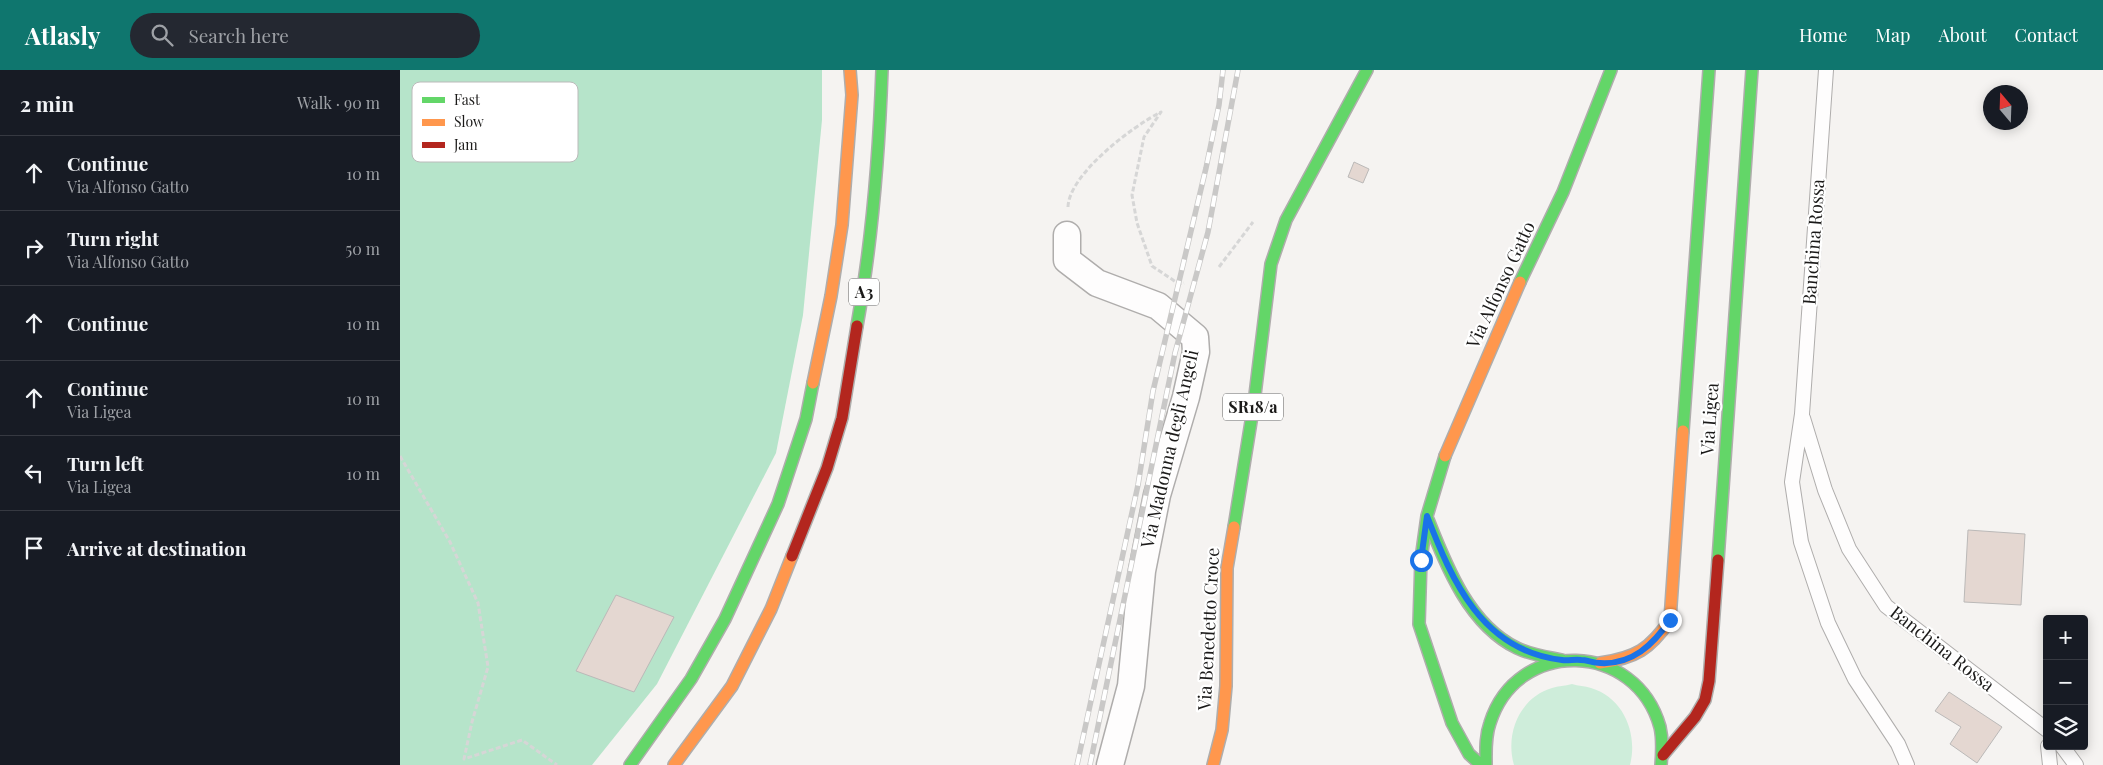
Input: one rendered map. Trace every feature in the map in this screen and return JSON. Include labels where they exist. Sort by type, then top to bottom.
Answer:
[{"type":"main road","name":"A3","points":[[630,765],[691,679],[725,619],[778,504],[806,419],[831,296],[842,226],[852,95],[850,70]]},
{"type":"main road","name":"A3","points":[[674,765],[732,686],[771,609],[827,468],[842,418],[854,357],[873,216],[879,152],[882,70]]},
{"type":"main road","name":"Via Benedetto Croce","points":[[1213,765],[1222,730],[1226,686],[1226,568],[1254,403],[1271,264],[1286,220],[1366,70]]},
{"type":"main road","name":"Via Ligea","points":[[1600,663],[1625,660],[1645,650],[1658,639],[1670,620],[1710,70]]},
{"type":"main road","name":"Via Ligea","points":[[1662,760],[1695,717],[1705,700],[1709,681],[1752,70]]},
{"type":"main road","name":"Via Alfonso Gatto","points":[[1481,765],[1469,754],[1452,723],[1419,624],[1421,560],[1427,516],[1444,457],[1502,320],[1563,192],[1611,71]]},
{"type":"main road","points":[[1427,516],[1446,564],[1472,607],[1484,622],[1515,646],[1562,660]]},
{"type":"main road","points":[[1486,765],[1484,749],[1487,728],[1494,708],[1506,690],[1523,676],[1541,666],[1562,660],[1600,663],[1620,672],[1638,686],[1653,706],[1660,728],[1662,760]]},
{"type":"street","name":"Via Madonna degli Angeli","points":[[1067,235],[1068,260],[1089,278],[1097,283],[1158,306],[1195,337],[1196,352],[1186,397],[1157,495],[1142,571],[1132,686],[1110,765]]},
{"type":"lane","name":"Banchina Rossa","points":[[1826,70],[1802,414],[1792,482],[1801,542],[1828,624],[1855,679],[1898,744],[1907,765]]},
{"type":"lane","name":"Banchina Rossa","points":[[1802,414],[1825,490],[1849,549],[1886,606],[2043,731]]},
{"type":"lane","points":[[2048,750],[2050,765]]},
{"type":"lane","points":[[2065,750],[2076,765]]},
{"type":"path","points":[[1067,235],[1068,198],[1090,165],[1118,141],[1161,112],[1144,137],[1132,195],[1136,223],[1152,266],[1179,284],[1184,283]]},
{"type":"path","points":[[400,456],[450,542],[478,603],[488,667],[472,722],[464,759],[522,740],[557,765]]},
{"type":"green space","points":[[400,70],[822,70],[822,120],[803,315],[776,453],[657,684],[592,765],[400,765]]},
{"type":"green space","points":[[1572,684],[1591,688],[1602,693],[1620,709],[1626,719],[1632,741],[1630,765],[1514,765],[1512,753],[1513,730],[1523,709],[1541,693],[1554,687]]},
{"type":"building","points":[[1354,162],[1369,169],[1363,183],[1348,177]]},
{"type":"building","points":[[1968,530],[2025,534],[2021,605],[1964,602]]},
{"type":"building","points":[[616,595],[674,617],[634,692],[576,671]]},
{"type":"building","points":[[1949,692],[2002,727],[1977,763],[1950,744],[1961,727],[1935,711]]},
{"type":"railway","points":[[1077,765],[1138,485],[1153,391],[1206,168],[1219,105],[1223,70]]},
{"type":"railway","points":[[1090,765],[1175,353],[1208,232],[1238,70]]},
{"type":"traffic: fast","points":[[857,326],[867,263],[874,199],[882,70]]},
{"type":"traffic: fast","points":[[1234,527],[1254,403],[1271,264],[1286,220],[1367,70]]},
{"type":"traffic: fast","points":[[1520,282],[1563,192],[1611,70]]},
{"type":"traffic: fast","points":[[1683,431],[1709,70]]},
{"type":"traffic: fast","points":[[1718,560],[1752,70]]},
{"type":"traffic: fast","points":[[630,765],[691,679],[725,619],[778,504],[806,419],[813,383]]},
{"type":"traffic: fast","points":[[1445,456],[1427,516],[1421,559],[1419,624],[1452,723],[1469,754],[1481,765]]},
{"type":"traffic: fast","points":[[1427,517],[1442,554],[1461,592],[1485,624],[1517,648],[1533,654],[1562,660]]},
{"type":"traffic: fast","points":[[1486,765],[1488,728],[1504,695],[1525,675],[1549,664],[1576,660],[1603,665],[1627,678],[1647,699],[1660,727],[1662,741],[1661,765]]},
{"type":"traffic: slow","points":[[813,383],[831,296],[842,225],[852,95],[850,70]]},
{"type":"traffic: slow","points":[[1445,456],[1520,282]]},
{"type":"traffic: slow","points":[[1600,663],[1633,655],[1649,645],[1670,620],[1683,431]]},
{"type":"traffic: slow","points":[[1213,765],[1222,730],[1226,686],[1227,568],[1234,527]]},
{"type":"traffic: slow","points":[[674,765],[732,686],[771,609],[792,556]]},
{"type":"traffic: jam","points":[[792,556],[827,468],[842,418],[857,326]]},
{"type":"traffic: jam","points":[[1663,755],[1695,717],[1705,700],[1709,681],[1718,560]]},
{"type":"route","points":[[1421,560],[1427,516],[1446,564],[1472,607],[1484,622],[1515,646],[1543,656],[1562,660],[1600,663],[1625,660],[1645,650],[1658,639],[1670,620]]}]
